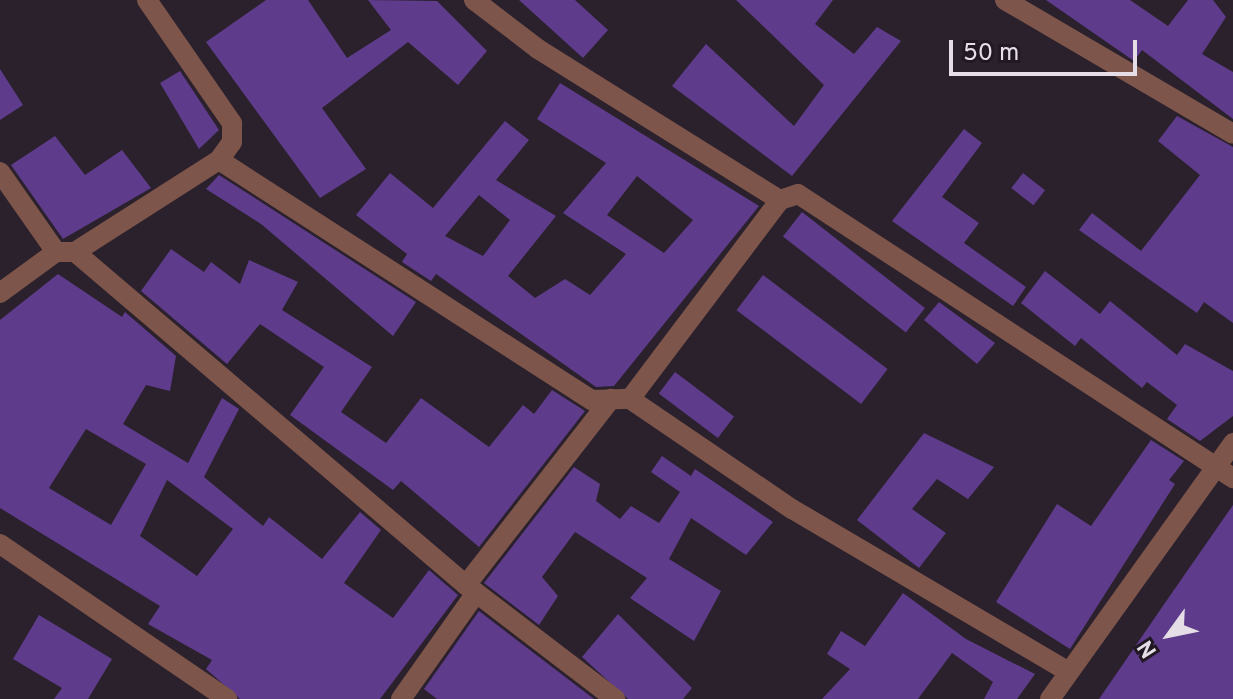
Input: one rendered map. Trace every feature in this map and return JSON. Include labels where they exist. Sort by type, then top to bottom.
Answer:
[{"type":"street","points":[[0,293],[219,160],[232,142],[232,123],[147,0]]},
{"type":"street","points":[[474,0],[538,49],[780,200]]},
{"type":"street","points":[[1005,0],[1233,134]]},
{"type":"street","points":[[219,160],[592,400],[620,399],[792,509],[1069,672]]},
{"type":"street","points":[[0,172],[66,252],[471,589],[615,699]]},
{"type":"street","points":[[401,699],[471,589],[620,399],[780,200],[798,194],[1233,478]]},
{"type":"street","points":[[1053,698],[1233,443]]},
{"type":"street","points":[[0,544],[227,699]]},
{"type":"building","points":[[266,0],[308,0],[347,58],[391,30],[368,0],[437,1],[487,51],[458,85],[408,42],[322,108],[366,169],[320,198],[206,42]]},
{"type":"building","points":[[519,0],[575,0],[608,30],[583,58]]},
{"type":"building","points":[[736,0],[833,0],[815,24],[854,54],[877,27],[901,41],[792,176],[672,86],[706,44],[794,126],[824,85]]},
{"type":"building","points":[[1046,0],[1130,0],[1168,26],[1188,0],[1213,0],[1226,17],[1202,54],[1233,72],[1233,119],[1142,50],[1134,61]]},
{"type":"building","points":[[0,69],[23,105],[0,120]]},
{"type":"building","points":[[180,71],[219,130],[199,149],[160,83]]},
{"type":"building","points":[[560,83],[759,206],[614,386],[596,387],[436,274],[431,281],[402,262],[407,254],[356,215],[390,173],[433,208],[505,121],[529,140],[496,180],[556,216],[508,276],[535,298],[565,279],[590,295],[626,254],[563,213],[606,163],[537,119]],"holes":[[[637,176],[693,220],[664,253],[607,215]],[[479,195],[510,220],[483,256],[445,236]]]},
{"type":"building","points":[[1177,116],[1233,147],[1233,323],[1204,302],[1197,313],[1079,230],[1092,213],[1141,251],[1200,175],[1158,141]]},
{"type":"building","points":[[964,129],[982,143],[942,197],[979,223],[964,243],[1026,287],[1013,306],[892,221]]},
{"type":"building","points":[[55,136],[85,175],[122,150],[151,188],[63,239],[11,165]]},
{"type":"building","points":[[1023,173],[1045,190],[1033,205],[1011,188]]},
{"type":"building","points":[[219,175],[416,302],[393,336],[261,224],[206,189]]},
{"type":"building","points":[[802,212],[925,308],[906,332],[783,236]]},
{"type":"building","points":[[171,249],[204,272],[211,262],[240,284],[249,260],[298,282],[282,310],[372,367],[341,412],[386,443],[421,398],[489,447],[523,405],[534,414],[552,390],[585,411],[479,547],[401,481],[393,490],[290,415],[324,367],[260,324],[227,364],[141,291]]},
{"type":"building","points":[[1045,271],[1100,314],[1110,301],[1177,355],[1185,344],[1233,371],[1233,416],[1200,441],[1167,419],[1177,405],[1147,382],[1142,388],[1081,338],[1075,346],[1021,303]]},
{"type":"building","points":[[58,274],[122,317],[125,312],[176,356],[170,391],[146,385],[123,424],[188,463],[222,398],[239,409],[204,477],[263,526],[269,517],[322,559],[360,512],[381,530],[344,583],[393,618],[429,570],[458,595],[380,699],[240,699],[206,669],[212,660],[148,624],[160,606],[0,508],[0,320]],"holes":[[[86,429],[146,464],[111,525],[49,488]],[[167,480],[233,529],[197,576],[140,536]]]},
{"type":"building","points":[[763,275],[888,369],[861,404],[737,310]]},
{"type":"building","points":[[939,302],[995,343],[977,364],[924,320]]},
{"type":"building","points":[[675,372],[734,417],[718,438],[659,394]]},
{"type":"building","points":[[924,433],[994,467],[968,499],[937,479],[912,509],[946,533],[919,568],[857,520]]},
{"type":"building","points":[[1151,440],[1184,461],[1169,480],[1175,484],[1070,649],[996,602],[1057,504],[1091,526]]},
{"type":"building","points":[[662,456],[691,476],[695,469],[773,522],[746,555],[691,518],[669,559],[721,591],[694,641],[630,598],[647,578],[575,532],[542,577],[558,596],[539,625],[484,583],[574,467],[600,484],[596,501],[620,519],[631,506],[659,523],[680,492],[651,472]]},
{"type":"building","points":[[1233,505],[1233,699],[1099,699],[1167,600]]},
{"type":"building","points":[[903,593],[966,639],[1035,674],[1017,699],[984,699],[993,682],[952,653],[918,699],[822,699],[850,669],[827,654],[841,631],[865,646]]},
{"type":"building","points":[[479,611],[594,699],[437,699],[424,689]]},
{"type":"building","points":[[618,614],[692,688],[683,699],[628,699],[582,657]]},
{"type":"building","points":[[39,615],[112,659],[88,699],[54,699],[62,688],[13,659]]}]
